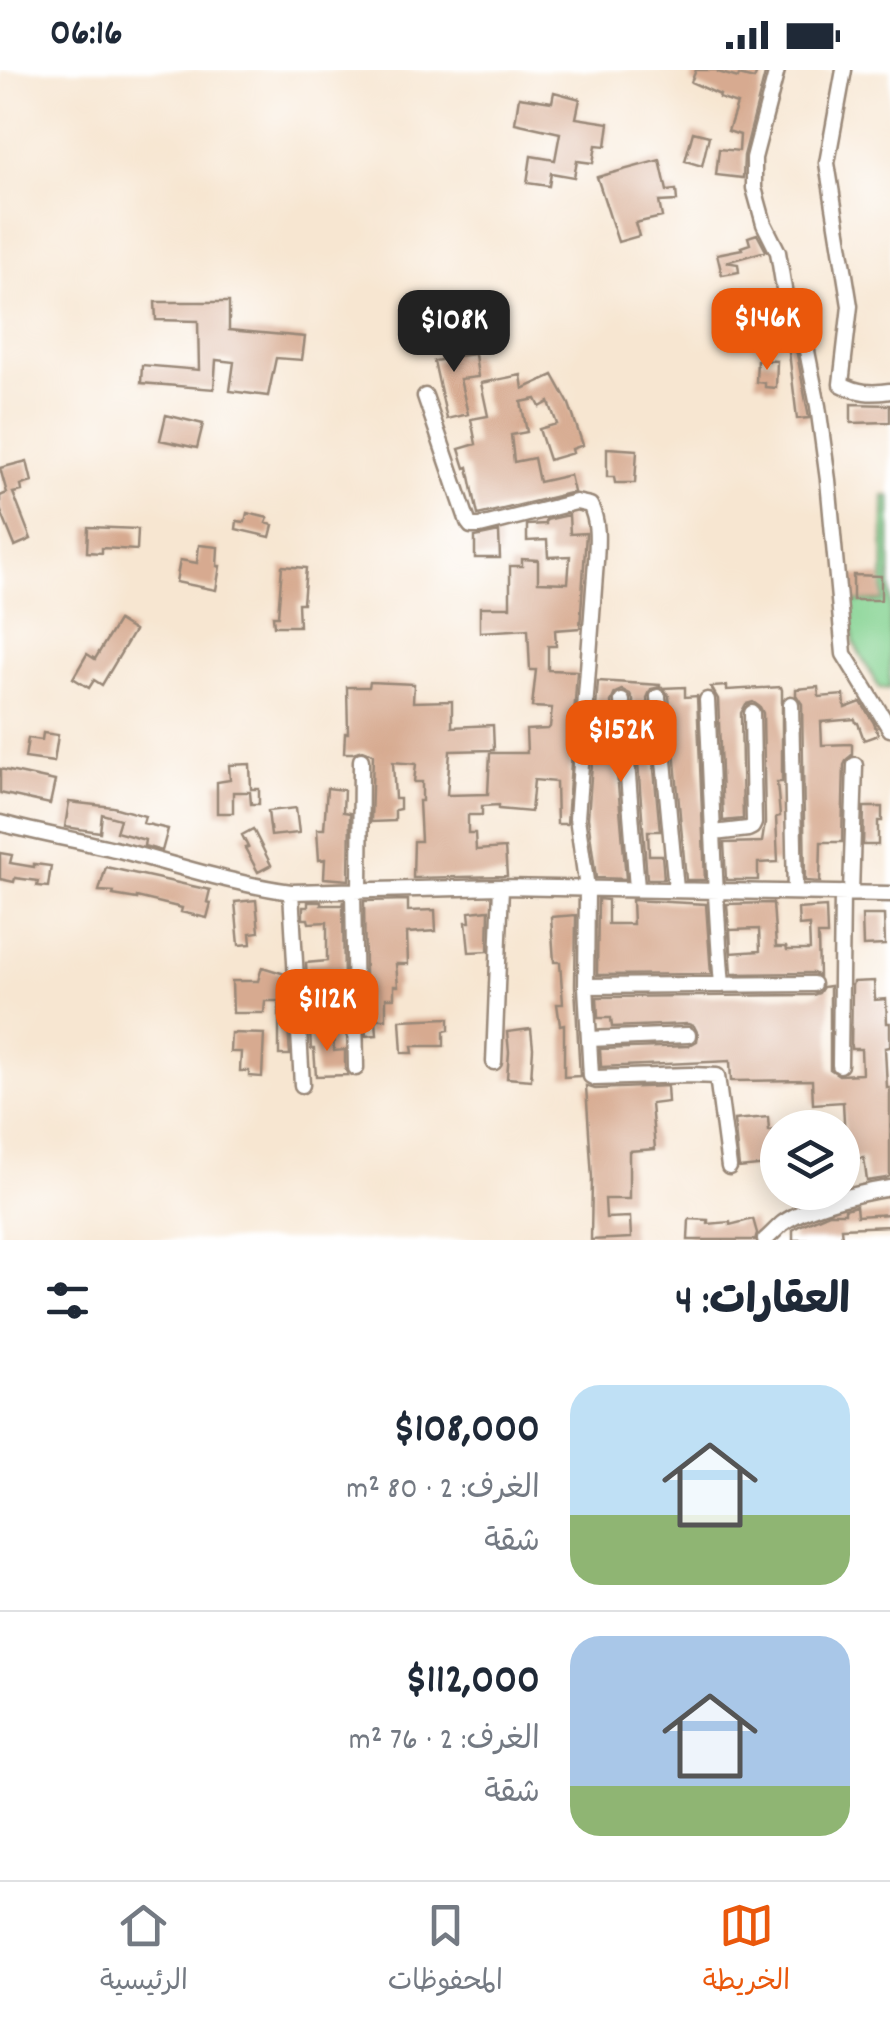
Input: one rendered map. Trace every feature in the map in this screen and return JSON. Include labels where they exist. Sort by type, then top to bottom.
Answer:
[{"type":"street","points":[[777,70],[754,158],[754,188],[764,224],[778,252],[785,295],[806,351],[818,406],[844,654],[890,729]]},
{"type":"street","points":[[844,70],[827,164],[850,306],[841,384],[870,394],[890,391]]},
{"type":"street","points":[[424,396],[472,526],[576,502],[594,510],[596,561],[577,818],[587,888],[586,986],[592,1076],[717,1076],[729,1168]]},
{"type":"street","points":[[658,697],[676,889]]},
{"type":"street","points":[[707,700],[722,985]]},
{"type":"street","points":[[622,701],[636,888]]},
{"type":"street","points":[[791,704],[795,892]]},
{"type":"street","points":[[714,834],[752,827],[754,823],[752,713]]},
{"type":"street","points":[[356,1068],[361,760]]},
{"type":"street","points":[[840,1065],[855,765]]},
{"type":"street","points":[[0,823],[261,888],[291,892],[501,887],[890,894]]},
{"type":"street","points":[[494,1062],[501,887]]},
{"type":"street","points":[[291,892],[302,1085]]},
{"type":"street","points":[[586,986],[813,984]]},
{"type":"street","points":[[589,1039],[688,1035]]},
{"type":"street","points":[[765,1240],[784,1222],[822,1205],[890,1188]]},
{"type":"green space","points":[[884,496],[890,496],[890,689],[879,688],[854,643],[850,602],[883,601]]},
{"type":"building","points":[[696,70],[718,70],[754,79],[758,70],[766,70],[744,156],[743,178],[716,175],[719,149],[739,151],[740,135],[728,131],[737,104],[691,82]]},
{"type":"building","points":[[554,92],[580,99],[576,118],[609,123],[606,146],[596,145],[593,163],[577,161],[574,177],[551,173],[549,186],[527,183],[531,156],[555,160],[560,133],[515,123],[519,97],[552,102]]},
{"type":"building","points":[[693,132],[709,136],[702,166],[685,161]]},
{"type":"building","points":[[660,160],[667,191],[676,190],[677,201],[659,202],[662,217],[635,223],[639,236],[618,242],[597,177]]},
{"type":"building","points":[[757,234],[766,251],[726,262],[738,264],[739,272],[722,275],[717,254],[742,249],[750,244],[748,237]]},
{"type":"building","points":[[155,302],[229,302],[229,330],[305,337],[302,360],[276,358],[268,396],[230,391],[234,362],[216,360],[214,389],[141,383],[142,365],[199,370],[198,321],[156,320]]},
{"type":"building","points":[[751,303],[778,306],[784,322],[779,335],[762,328],[764,324],[747,320]]},
{"type":"building","points":[[786,327],[797,354],[809,418],[797,419]]},
{"type":"building","points":[[454,333],[457,356],[475,354],[478,377],[460,379],[468,414],[447,419],[434,361],[441,360],[438,334]]},
{"type":"building","points":[[757,360],[777,361],[776,388],[756,382]]},
{"type":"building","points":[[521,375],[523,389],[553,375],[569,404],[583,445],[572,449],[573,453],[549,460],[539,429],[557,424],[549,402],[540,407],[536,399],[521,402],[527,432],[511,435],[514,462],[534,458],[539,482],[570,475],[574,492],[478,515],[468,467],[465,468],[459,449],[476,444],[471,419],[488,416],[481,383]]},
{"type":"building","points":[[851,404],[890,405],[890,422],[851,423]]},
{"type":"building","points":[[166,415],[203,424],[197,448],[160,440]]},
{"type":"building","points":[[607,448],[637,450],[635,483],[615,483],[614,477],[607,477]]},
{"type":"building","points":[[27,461],[32,482],[13,493],[31,539],[15,546],[0,509],[0,496],[7,493],[0,468]]},
{"type":"building","points":[[247,513],[268,518],[266,523],[273,525],[270,537],[236,529],[237,521],[245,522]]},
{"type":"building","points":[[569,515],[570,534],[586,533],[580,628],[555,630],[556,646],[548,646],[548,670],[577,671],[567,824],[557,824],[556,782],[534,780],[531,812],[499,809],[499,805],[482,806],[482,815],[468,815],[468,833],[475,833],[476,850],[505,848],[507,876],[413,878],[414,841],[421,841],[422,782],[414,782],[416,764],[393,762],[395,799],[400,799],[400,809],[395,810],[395,821],[371,822],[373,754],[362,750],[344,753],[348,733],[347,687],[369,687],[370,682],[414,684],[413,702],[452,701],[452,727],[493,725],[494,750],[450,751],[447,795],[488,794],[490,753],[527,753],[526,730],[548,729],[552,708],[532,707],[536,670],[530,670],[528,629],[480,632],[480,607],[510,607],[510,566],[522,566],[522,559],[538,560],[538,582],[568,583],[570,556],[548,557],[547,540],[527,541],[527,525],[546,524],[546,520]]},
{"type":"building","points":[[88,527],[138,529],[137,550],[102,548],[102,553],[87,552]]},
{"type":"building","points":[[499,532],[500,558],[475,558],[475,537]]},
{"type":"building","points":[[199,545],[218,547],[216,590],[176,582],[180,560],[197,563]]},
{"type":"building","points":[[282,566],[306,568],[303,603],[298,603],[299,626],[274,626]]},
{"type":"building","points":[[853,575],[881,576],[881,600],[853,600]]},
{"type":"building","points":[[118,621],[134,631],[102,685],[94,680],[89,688],[73,678],[87,654],[95,659]]},
{"type":"building","points":[[598,681],[660,685],[651,689],[647,698],[660,831],[648,831],[649,855],[662,855],[664,879],[647,879],[633,700],[622,690],[615,693],[611,702],[626,879],[596,878],[588,818]]},
{"type":"building","points":[[727,686],[727,690],[782,690],[782,782],[777,782],[780,816],[776,817],[778,862],[758,863],[758,880],[726,880],[724,843],[762,842],[765,823],[763,713],[753,702],[746,704],[741,713],[743,819],[723,821],[718,699],[711,687]]},
{"type":"building","points":[[685,687],[685,697],[697,696],[705,880],[686,880],[669,696],[663,688]]},
{"type":"building","points":[[818,687],[819,697],[844,695],[845,708],[861,702],[878,735],[864,740],[855,719],[821,722],[822,745],[852,744],[852,755],[844,765],[842,842],[821,842],[820,882],[805,881],[802,704],[796,695],[796,689]]},
{"type":"building","points":[[43,733],[58,735],[54,762],[25,758],[28,738],[42,740]]},
{"type":"building","points":[[250,764],[251,789],[259,789],[259,804],[251,804],[250,792],[233,792],[233,813],[217,813],[217,782],[230,780],[229,765]]},
{"type":"building","points":[[0,769],[55,781],[50,804],[0,793]]},
{"type":"building","points":[[327,788],[344,790],[343,812],[350,813],[349,880],[324,878],[325,859],[319,860],[317,829],[324,829]]},
{"type":"building","points":[[69,802],[113,807],[145,816],[143,823],[168,829],[162,851],[144,846],[145,840],[116,832],[120,819],[102,814],[100,832],[65,827]]},
{"type":"building","points":[[864,807],[882,807],[878,845],[863,845]]},
{"type":"building","points":[[296,808],[299,833],[271,836],[268,811]]},
{"type":"building","points":[[253,829],[271,865],[258,872],[242,835]]},
{"type":"building","points":[[0,853],[12,855],[10,863],[51,866],[48,887],[37,886],[38,881],[0,879]]},
{"type":"building","points":[[106,867],[210,890],[207,918],[181,912],[182,908],[99,891]]},
{"type":"building","points":[[598,899],[608,900],[608,924],[633,924],[632,900],[706,904],[711,974],[597,975]]},
{"type":"building","points":[[256,900],[259,932],[250,933],[251,944],[239,945],[235,902]]},
{"type":"building","points":[[408,900],[408,911],[435,910],[436,931],[407,933],[408,964],[396,964],[398,986],[394,986],[394,998],[386,998],[386,1019],[376,1019],[377,1035],[366,1036],[364,901]]},
{"type":"building","points":[[343,901],[344,993],[323,994],[323,979],[307,979],[306,963],[327,961],[327,922],[309,923],[303,919],[303,907],[308,907],[308,902],[342,905]]},
{"type":"building","points":[[773,903],[776,947],[787,950],[810,950],[809,925],[799,926],[798,909],[826,907],[827,935],[818,935],[819,976],[732,974],[727,904]],"holes":[[[759,929],[760,951],[731,953],[730,930]]]},
{"type":"building","points":[[489,910],[488,951],[469,952],[469,912]]},
{"type":"building","points":[[576,915],[580,1076],[564,1077],[564,1024],[560,1025],[557,1004],[563,1004],[560,962],[554,962],[551,917]]},
{"type":"building","points":[[862,915],[884,915],[885,945],[863,946]]},
{"type":"building","points":[[262,967],[285,974],[281,998],[286,998],[290,1055],[279,1055],[279,1001],[265,1001],[264,1013],[233,1013],[232,981],[258,981]]},
{"type":"building","points":[[874,981],[875,1000],[886,999],[890,1023],[890,1047],[885,1048],[890,1088],[890,1176],[886,1178],[867,1181],[864,1158],[860,1158],[860,1110],[843,1110],[843,1102],[813,1104],[812,1080],[731,1081],[730,1061],[601,1067],[600,1049],[688,1046],[697,1041],[698,1034],[688,1024],[612,1027],[611,1018],[598,1018],[597,997],[813,995],[830,986],[830,1069],[839,1075],[862,1074],[861,1049],[851,1049],[853,982]]},
{"type":"building","points":[[449,1018],[444,1046],[412,1046],[413,1053],[402,1053],[400,1020]]},
{"type":"building","points":[[333,1029],[334,1051],[345,1050],[348,1075],[316,1076],[310,1030]]},
{"type":"building","points":[[531,1029],[531,1080],[507,1078],[507,1032]]},
{"type":"building","points":[[231,1033],[264,1034],[262,1077],[240,1071],[241,1052],[230,1052]]},
{"type":"building","points":[[586,1086],[667,1086],[668,1102],[651,1104],[655,1149],[629,1151],[629,1199],[605,1199],[606,1218],[630,1217],[631,1238],[591,1240],[592,1178]]},
{"type":"building","points":[[760,1118],[760,1166],[739,1168],[734,1120]]},
{"type":"building","points":[[856,1210],[857,1216],[890,1214],[890,1226],[841,1228],[842,1238],[835,1240],[793,1240],[793,1230],[799,1226],[829,1213]]},
{"type":"building","points":[[689,1219],[730,1225],[753,1219],[757,1233],[755,1240],[688,1240]]}]
